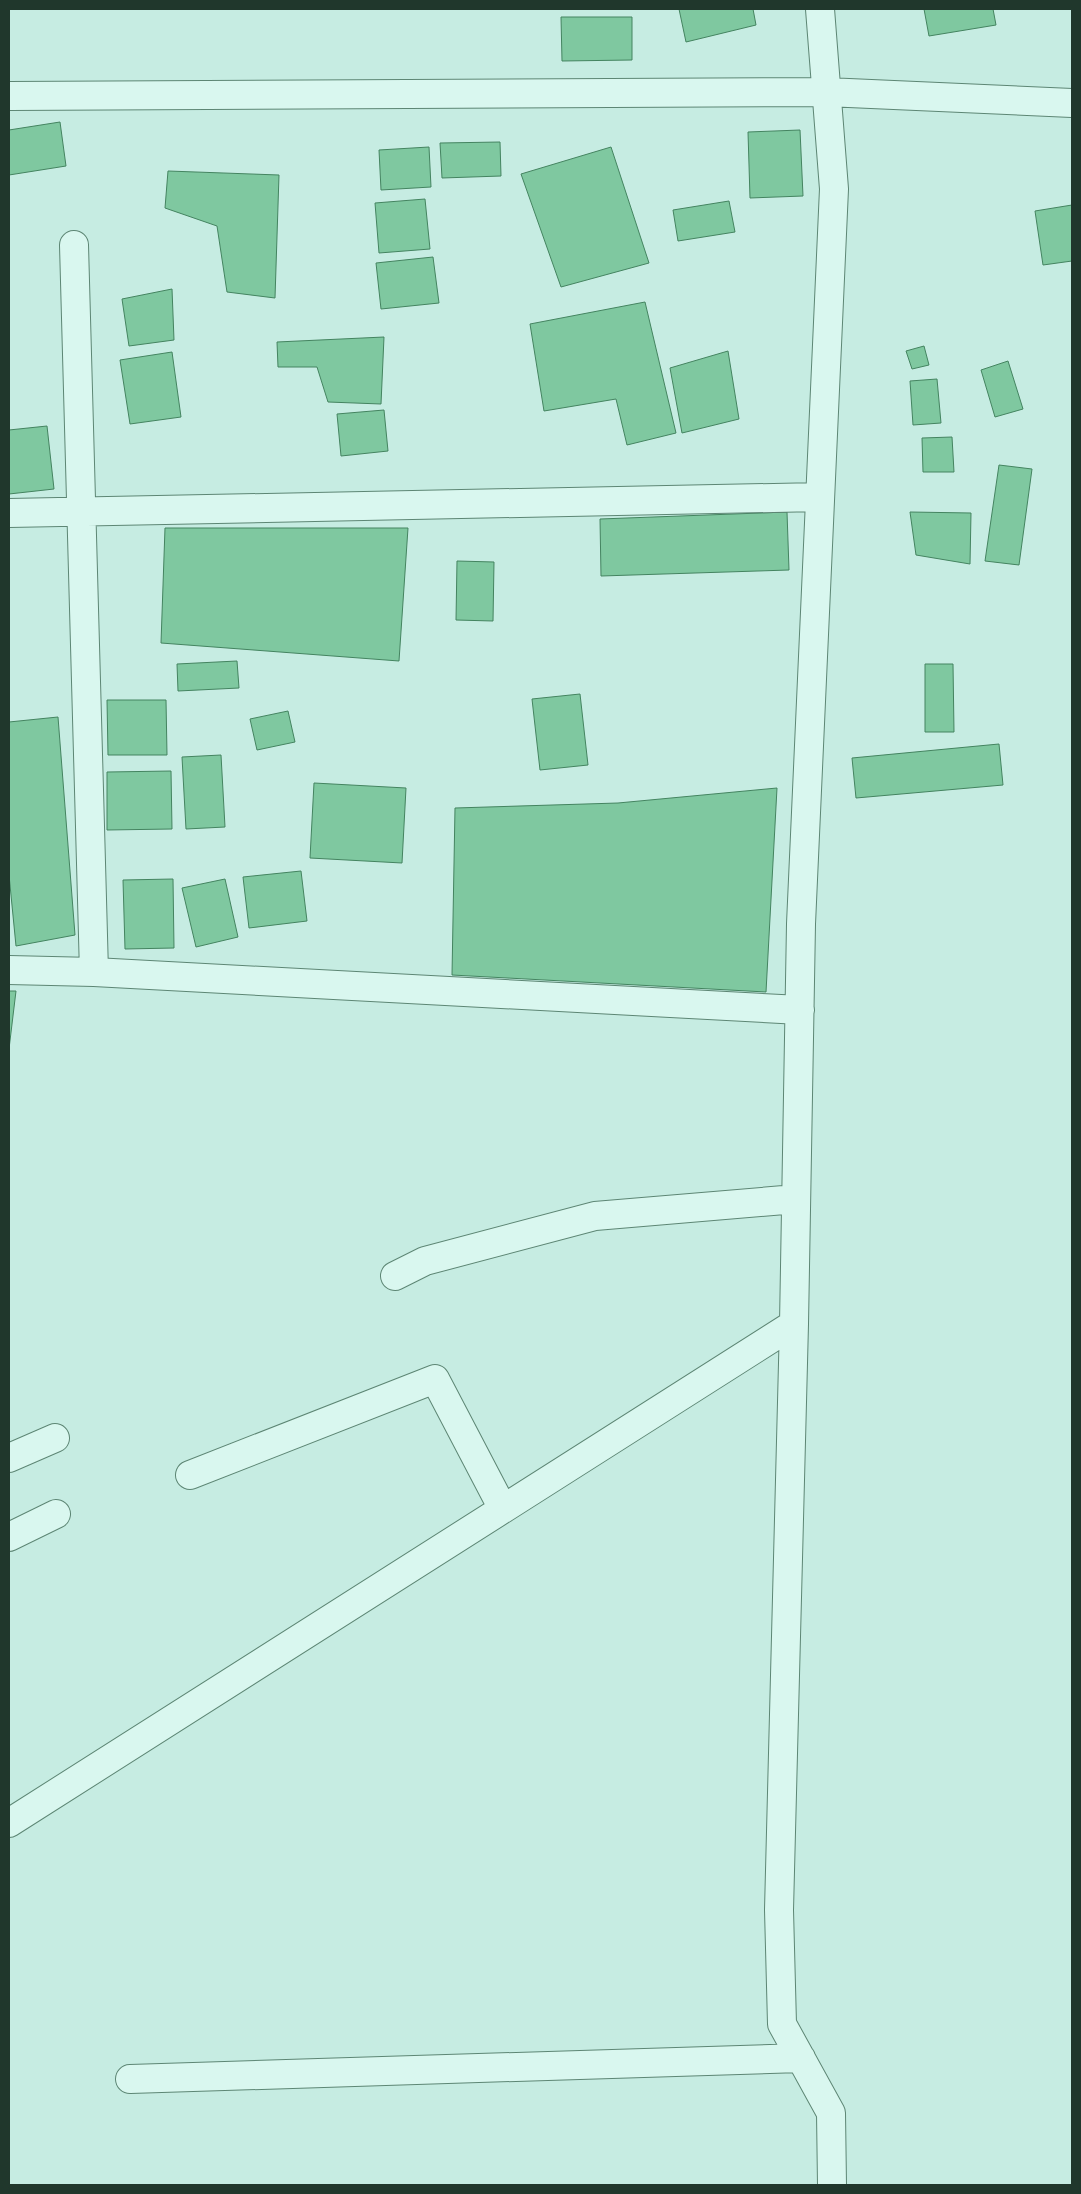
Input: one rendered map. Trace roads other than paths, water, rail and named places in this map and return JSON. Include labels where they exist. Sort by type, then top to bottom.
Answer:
[{"type":"street","points":[[820,9],[834,188],[801,924],[794,1324],[779,1910],[782,2024],[831,2112],[832,2185]]},
{"type":"street","points":[[9,96],[826,92],[1072,103]]},
{"type":"street","points":[[74,245],[94,972]]},
{"type":"street","points":[[9,513],[820,497]]},
{"type":"street","points":[[9,970],[94,972],[800,1010]]},
{"type":"street","points":[[395,1276],[425,1261],[595,1216],[796,1199]]},
{"type":"street","points":[[9,1823],[794,1324]]},
{"type":"street","points":[[190,1475],[435,1378],[503,1509]]},
{"type":"street","points":[[9,1458],[55,1438]]},
{"type":"street","points":[[9,1537],[56,1514]]},
{"type":"street","points":[[130,2078],[800,2058]]}]
